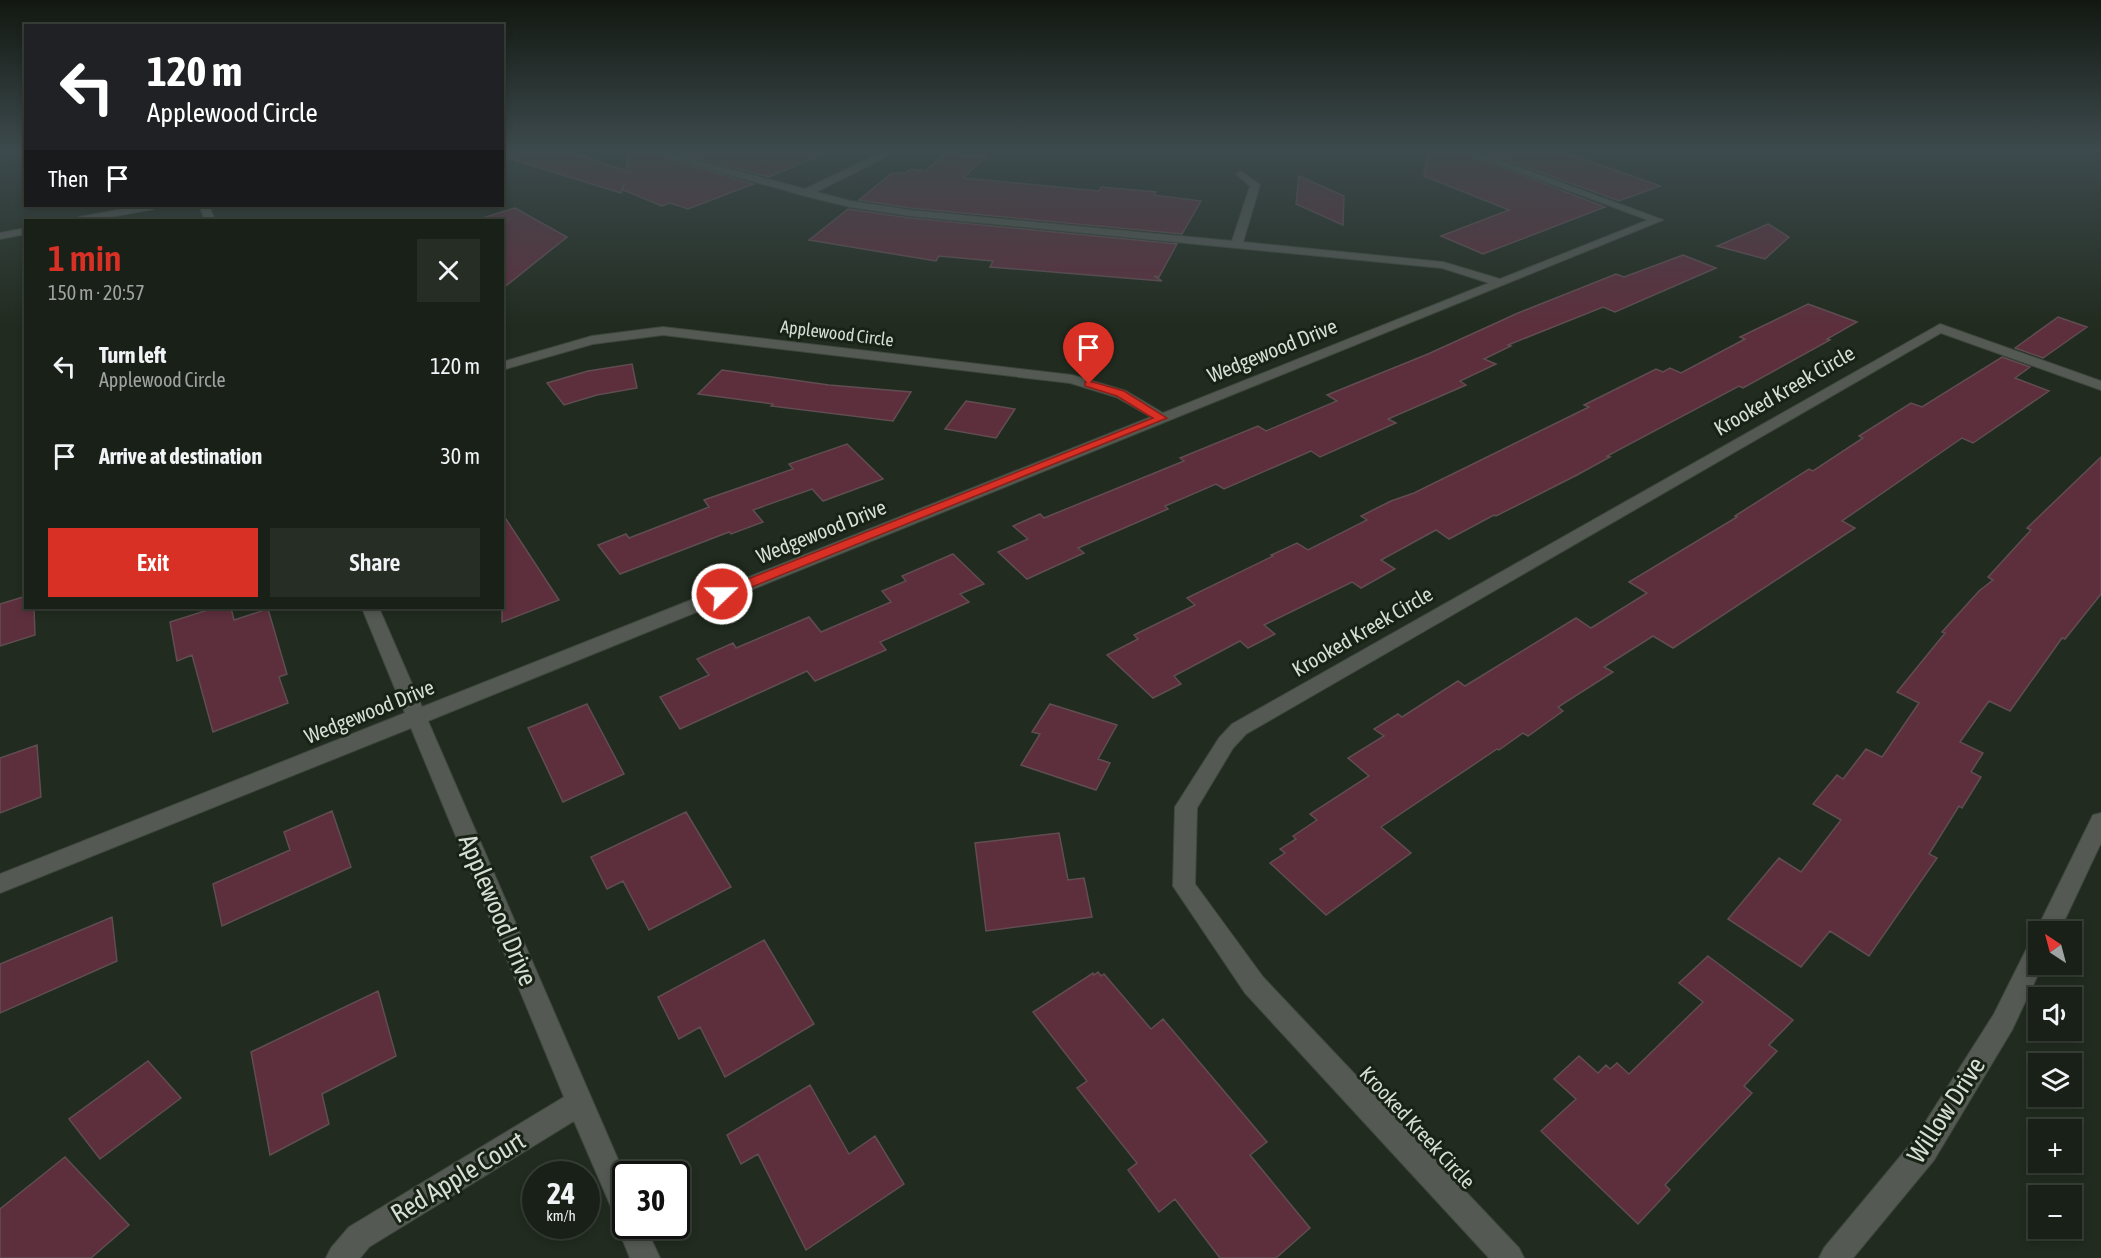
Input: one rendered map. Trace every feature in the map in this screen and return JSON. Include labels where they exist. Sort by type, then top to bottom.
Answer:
[{"type":"street","points":[[84,219],[134,210]]},
{"type":"street","points":[[888,210],[1443,265],[1500,283]]},
{"type":"street","points":[[1237,244],[1247,210]]},
{"type":"street","name":"Wedgewood Drive","points":[[0,884],[1658,220],[1630,210]]},
{"type":"street","points":[[0,236],[24,231]]},
{"type":"street","name":"Krooked Kreek Circle","points":[[1509,1258],[1254,985],[1184,886],[1186,807],[1226,743],[1239,729],[1941,328],[2101,386]]},
{"type":"street","name":"Applewood Circle","points":[[504,365],[592,340],[663,331],[1072,379],[1121,394],[1162,418]]},
{"type":"street","name":"Applewood Drive","points":[[370,609],[612,1179]]},
{"type":"street","points":[[2052,921],[2101,821]]},
{"type":"street","name":"Willow Drive","points":[[1834,1258],[1924,1150],[2003,1022],[2028,970]]},
{"type":"street","name":"Red Apple Court","points":[[341,1258],[359,1237],[580,1102]]},
{"type":"street","points":[[637,1239],[645,1258]]},
{"type":"building","points":[[509,210],[518,210],[567,237],[504,287],[504,219],[482,218]]},
{"type":"building","points":[[847,210],[853,210],[910,218],[1177,244],[1159,277],[1154,276],[1162,281],[990,267],[993,261],[939,256],[936,261],[809,240]]},
{"type":"building","points":[[928,210],[1196,210],[1182,234]]},
{"type":"building","points":[[1309,210],[1344,210],[1343,225]]},
{"type":"building","points":[[1509,210],[1598,210],[1483,254],[1441,236]]},
{"type":"building","points":[[1768,224],[1789,237],[1765,259],[1717,246]]},
{"type":"building","points":[[1683,255],[1716,268],[1615,312],[1603,307],[1508,345],[1511,346],[1484,359],[1496,364],[1460,381],[1466,385],[1388,419],[1396,423],[1320,457],[1311,451],[1224,489],[1216,484],[1165,506],[1168,509],[1078,548],[1084,553],[1027,579],[998,552],[1028,539],[1013,526],[1040,514],[1044,518],[1184,461],[1180,458],[1258,426],[1266,431],[1337,401],[1327,395],[1428,354],[1518,313],[1616,274],[1624,277]]},
{"type":"building","points":[[1808,304],[1857,322],[1827,339],[1830,340],[1743,388],[1739,386],[1607,456],[1610,457],[1577,475],[1496,516],[1449,539],[1436,530],[1381,560],[1395,569],[1361,588],[1352,582],[1264,625],[1275,634],[1248,648],[1240,641],[1174,676],[1181,684],[1153,698],[1107,655],[1138,639],[1134,635],[1195,605],[1187,598],[1273,556],[1271,555],[1297,543],[1308,550],[1367,520],[1361,516],[1391,501],[1414,493],[1589,407],[1584,405],[1656,369],[1663,372],[1670,368],[1681,373],[1745,339],[1740,337]]},
{"type":"building","points":[[2058,317],[2087,327],[2043,358],[2015,348]]},
{"type":"building","points":[[2002,357],[2030,367],[2015,378],[2049,391],[1973,443],[1962,438],[1842,521],[1855,528],[1673,648],[1653,636],[1604,667],[1613,672],[1558,707],[1563,711],[1528,736],[1523,733],[1499,750],[1497,749],[1381,827],[1411,853],[1326,915],[1270,863],[1285,853],[1280,849],[1296,839],[1293,836],[1317,820],[1310,814],[1369,776],[1348,758],[1384,736],[1374,729],[1398,714],[1402,717],[1458,681],[1465,686],[1576,618],[1591,628],[1647,593],[1629,582],[1737,517],[1735,516],[1809,469],[1813,471],[1863,438],[1859,436],[1911,403],[1922,407]]},
{"type":"building","points":[[632,364],[637,388],[597,395],[564,405],[547,383],[588,371]]},
{"type":"building","points":[[722,370],[829,385],[911,392],[893,421],[771,406],[773,404],[698,394]]},
{"type":"building","points":[[966,401],[1015,409],[996,438],[945,429]]},
{"type":"building","points":[[847,444],[883,479],[823,501],[812,489],[753,510],[763,522],[731,534],[729,532],[620,574],[598,545],[626,534],[629,538],[709,507],[704,500],[793,469],[789,464]]},
{"type":"building","points":[[2101,457],[2101,594],[2065,639],[2062,638],[2010,711],[1989,701],[1960,742],[1983,753],[1971,772],[1981,777],[1962,808],[1959,806],[1929,854],[1937,858],[1869,956],[1830,931],[1801,967],[1728,919],[1779,858],[1801,872],[1841,820],[1813,804],[1837,775],[1843,779],[1866,749],[1882,757],[1919,703],[1897,692],[1945,633],[1942,632],[1979,591],[1993,580],[1988,577],[2031,530],[2027,528]]},
{"type":"building","points":[[504,516],[559,600],[502,622],[502,609],[504,609]]},
{"type":"building","points":[[953,554],[984,584],[960,594],[969,602],[880,642],[886,650],[815,681],[807,671],[680,729],[660,697],[709,675],[697,659],[733,643],[736,648],[809,617],[821,632],[891,602],[882,591],[906,581],[902,576]]},
{"type":"building","points":[[24,597],[24,609],[34,609],[35,635],[0,646],[0,604]]},
{"type":"building","points":[[211,609],[231,609],[234,620],[268,609],[287,674],[279,677],[288,703],[213,732],[192,655],[177,661],[170,622]]},
{"type":"building","points":[[587,704],[624,774],[563,802],[528,728]]},
{"type":"building","points":[[1050,704],[1117,725],[1098,759],[1110,763],[1096,790],[1021,765],[1040,734],[1032,732]]},
{"type":"building","points":[[37,745],[41,797],[0,813],[0,758]]},
{"type":"building","points":[[332,811],[351,867],[222,926],[213,884],[290,850],[284,832]]},
{"type":"building","points":[[686,812],[731,887],[649,930],[623,881],[607,889],[591,857]]},
{"type":"building","points":[[1059,833],[1068,880],[1084,878],[1092,917],[986,931],[975,843]]},
{"type":"building","points":[[112,917],[117,961],[0,1013],[0,964]]},
{"type":"building","points":[[764,940],[814,1024],[725,1077],[700,1027],[679,1039],[658,997]]},
{"type":"building","points":[[1708,956],[1793,1020],[1769,1045],[1777,1051],[1744,1086],[1752,1093],[1665,1185],[1670,1190],[1638,1224],[1541,1131],[1576,1099],[1554,1079],[1579,1056],[1598,1073],[1606,1065],[1610,1069],[1617,1063],[1629,1074],[1703,1002],[1679,983]]},
{"type":"building","points":[[1098,972],[1101,976],[1104,974],[1151,1029],[1163,1019],[1267,1142],[1250,1155],[1310,1228],[1276,1258],[1220,1258],[1175,1199],[1159,1212],[1128,1170],[1137,1163],[1077,1088],[1087,1081],[1033,1012]]},
{"type":"building","points":[[378,991],[396,1056],[322,1094],[329,1124],[270,1155],[251,1052]]},
{"type":"building","points":[[148,1061],[181,1098],[100,1159],[69,1119]]},
{"type":"building","points":[[810,1085],[849,1154],[875,1136],[904,1184],[806,1250],[758,1154],[741,1164],[727,1135]]},
{"type":"building","points":[[65,1157],[129,1225],[91,1258],[0,1258],[0,1209]]},
{"type":"route","points":[[722,594],[1162,418],[1121,394],[1089,384]]}]
